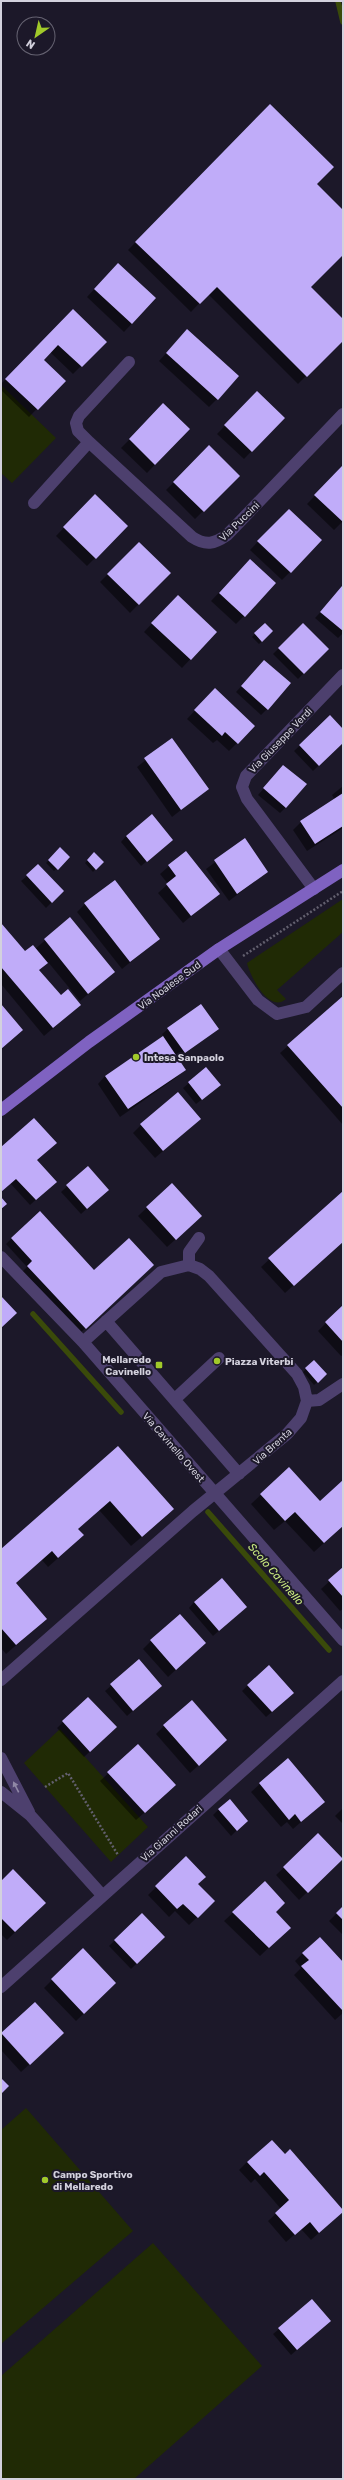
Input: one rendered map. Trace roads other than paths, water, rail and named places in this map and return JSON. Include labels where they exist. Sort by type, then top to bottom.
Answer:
[{"type":"main road","name":"Via Noalese Sud","points":[[1,1110],[89,1042],[219,949],[343,870]]},
{"type":"street","name":"Via Puccini","points":[[129,362],[79,416],[76,423],[78,431],[192,537],[202,543],[216,543],[227,535],[343,414]]},
{"type":"street","points":[[34,503],[89,442]]},
{"type":"street","name":"Via Giuseppe Verdi","points":[[314,889],[247,799],[242,787],[246,776],[343,675]]},
{"type":"street","points":[[219,949],[258,1000],[277,1014],[306,1007],[343,973]]},
{"type":"street","points":[[188,1265],[189,1252],[199,1238]]},
{"type":"street","name":"Via Cavinello Ovest","points":[[1,1257],[83,1342],[343,1640]]},
{"type":"street","points":[[83,1342],[161,1272],[188,1265],[200,1269],[209,1276],[296,1374],[304,1387],[307,1401],[320,1400],[343,1384]]},
{"type":"street","points":[[106,1321],[175,1398],[239,1474]]},
{"type":"street","points":[[175,1398],[219,1358]]},
{"type":"street","name":"Via Brenta","points":[[1,1680],[215,1494],[287,1434],[301,1418],[307,1401]]},
{"type":"street","name":"Via Gianni Rodari","points":[[1,1987],[102,1895],[343,1681]]},
{"type":"street","points":[[1,1758],[30,1815]]},
{"type":"street","points":[[1,1792],[30,1815],[102,1895]]},
{"type":"waterway","points":[[338,1],[343,22]]},
{"type":"waterway","name":"Scolo Cavinello","points":[[33,1314],[121,1412]]},
{"type":"waterway","name":"Scolo Cavinello","points":[[208,1512],[329,1650]]},
{"type":"place","name":"Intesa Sanpaolo","points":[[136,1057]]},
{"type":"place","name":"Piazza Viterbi","points":[[217,1361]]},
{"type":"place","name":"Mellaredo Cavinello","points":[[159,1365]]},
{"type":"place","name":"Campo Sportivo di Mellaredo","points":[[45,2180]]}]
